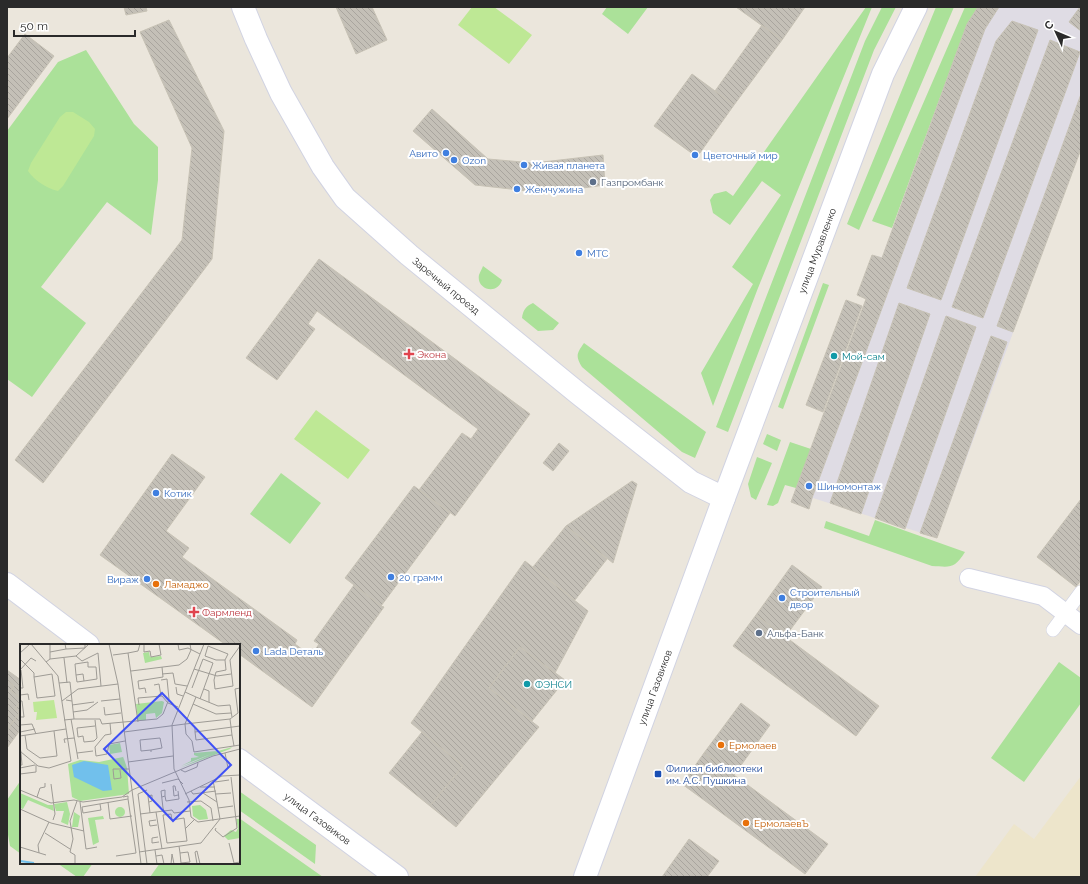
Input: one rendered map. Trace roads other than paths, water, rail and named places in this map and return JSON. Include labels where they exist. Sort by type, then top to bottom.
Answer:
[{"type":"main road","name":"Заречный проезд","points":[[243,7],[281,92],[323,168],[345,198],[409,255],[579,394],[691,482],[724,498]]},
{"type":"main road","name":"улица Муравленко","points":[[724,498],[883,74],[916,7]]},
{"type":"main road","name":"улица Газовиков","points":[[585,877],[724,498]]},
{"type":"main road","points":[[7,584],[87,644]]},
{"type":"main road","name":"улица Газовиков","points":[[240,761],[397,877]]},
{"type":"street","points":[[969,578],[1043,596],[1081,625]]},
{"type":"street","points":[[1053,630],[1081,592]]},
{"type":"place","name":"Авито","points":[[446,153]]},
{"type":"place","name":"Цветочный мир","points":[[695,155]]},
{"type":"place","name":"Ozon","points":[[454,160]]},
{"type":"place","name":"Живая планета","points":[[524,165]]},
{"type":"place","name":"Газпромбанк","points":[[593,182]]},
{"type":"place","name":"Жемчужина","points":[[517,189]]},
{"type":"place","name":"МТС","points":[[579,253]]},
{"type":"place","name":"Экона","points":[[409,354]]},
{"type":"place","name":"Мой-сам","points":[[834,356]]},
{"type":"place","name":"Шиномонтаж","points":[[809,486]]},
{"type":"place","name":"Котик","points":[[156,493]]},
{"type":"place","name":"20 грамм","points":[[391,577]]},
{"type":"place","name":"Вираж","points":[[147,579]]},
{"type":"place","name":"Ламаджо","points":[[156,584]]},
{"type":"place","name":"Строительный двор","points":[[782,598]]},
{"type":"place","name":"Фармленд","points":[[194,612]]},
{"type":"place","name":"Альфа-Банк","points":[[759,633]]},
{"type":"place","name":"Lada Dеталь","points":[[256,651]]},
{"type":"place","name":"ФЭНСИ","points":[[527,684]]},
{"type":"place","name":"Ермолаев","points":[[721,745]]},
{"type":"place","name":"Филиал библиотеки им. А.С. Пушкина","points":[[658,774]]},
{"type":"place","name":"ЕрмолаевЪ","points":[[746,823]]}]
